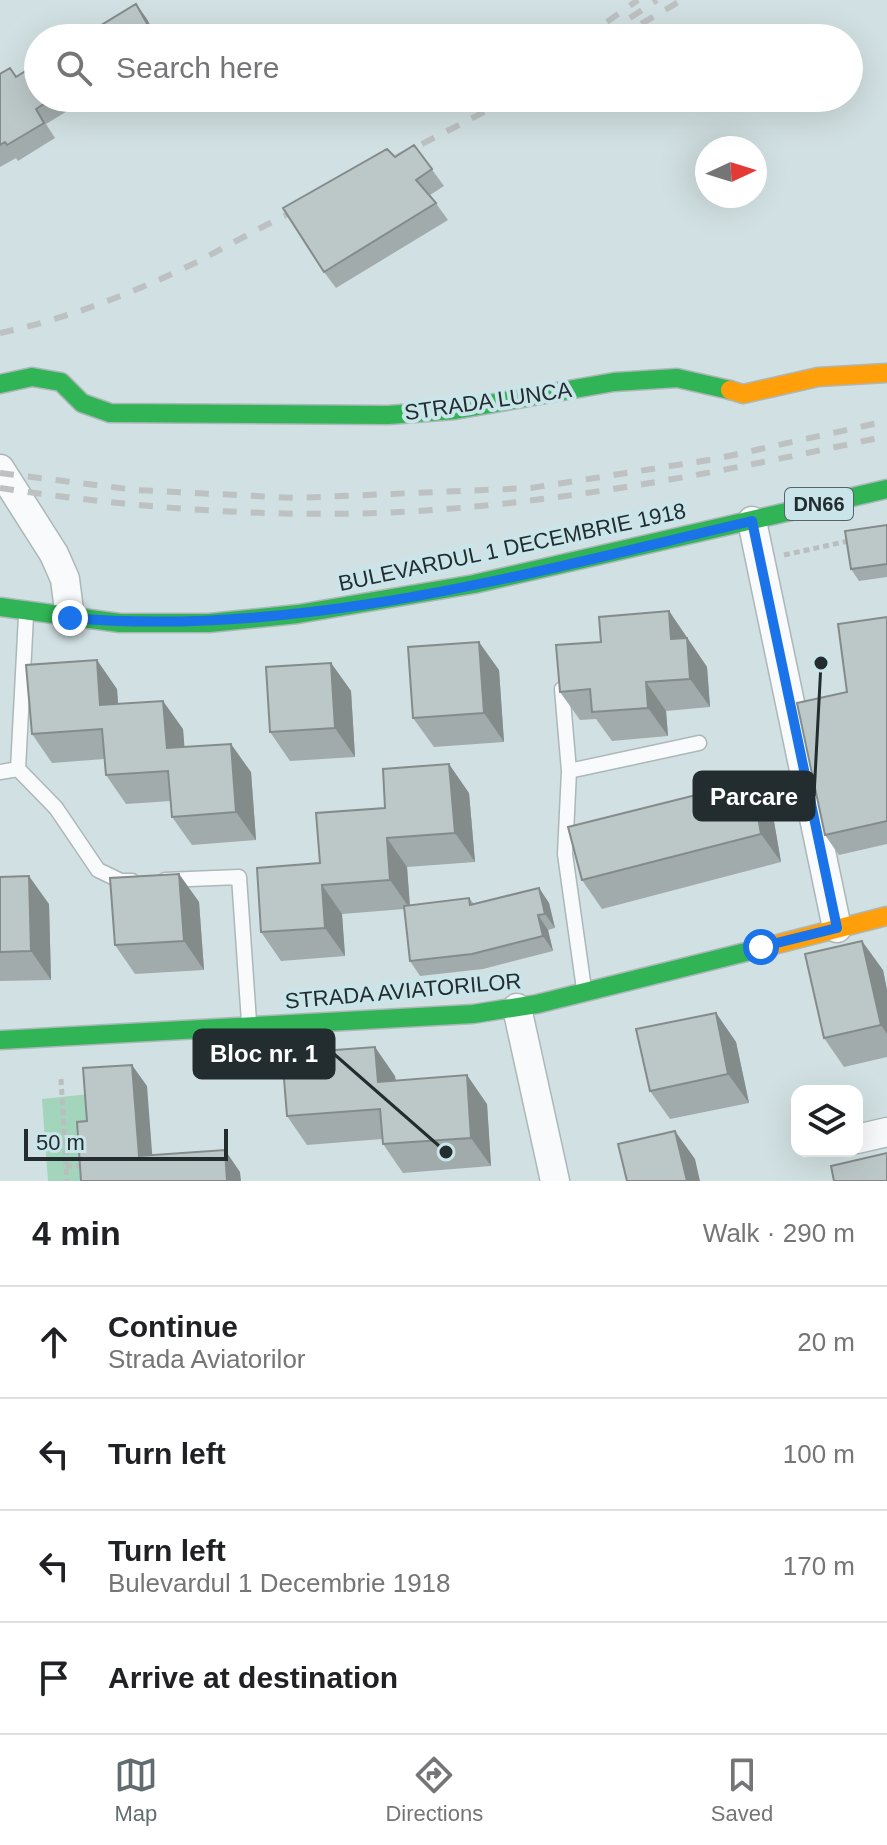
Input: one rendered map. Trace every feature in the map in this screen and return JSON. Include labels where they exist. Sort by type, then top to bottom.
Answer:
[{"type":"street","name":"STRADA LUNCA","points":[[0,384],[32,377],[61,382],[82,403],[110,413],[388,415],[455,410],[614,382],[677,378],[743,394],[818,377],[887,373]]},
{"type":"street","points":[[0,469],[54,554],[65,579],[70,618]]},
{"type":"street","name":"BULEVARDUL 1 DECEMBRIE 1918","points":[[0,607],[70,618],[168,623],[260,618],[366,605],[554,567],[887,489]]},
{"type":"street","points":[[752,521],[837,928]]},
{"type":"street","name":"STRADA AVIATORILOR","points":[[0,1040],[249,1028],[473,1014],[517,1008],[887,916]]},
{"type":"street","points":[[517,1008],[555,1181]]},
{"type":"street","points":[[863,1138],[887,1132]]},
{"type":"lane","points":[[26,612],[18,769],[56,808],[98,870],[121,881],[239,877],[249,1028]]},
{"type":"lane","points":[[562,689],[569,771],[565,854],[584,991]]},
{"type":"lane","points":[[569,771],[699,743]]},
{"type":"lane","points":[[0,772],[18,769]]},
{"type":"path","points":[[760,560],[856,539]]},
{"type":"path","points":[[61,1079],[67,1181]]},
{"type":"path","points":[[66,1166],[91,1165]]},
{"type":"green space","points":[[99,1093],[93,1181],[48,1181],[42,1099]]},
{"type":"building","points":[[136,4],[147,24],[103,24]]},
{"type":"building","points":[[10,68],[16,77],[24,72],[24,112],[38,112],[44,123],[7,145],[5,142],[0,145],[0,74]]},
{"type":"building","points":[[414,145],[432,169],[416,180],[436,203],[324,272],[283,208],[387,149],[395,157]]},
{"type":"building","points":[[887,525],[887,564],[851,569],[845,531]]},
{"type":"building","points":[[669,611],[671,639],[687,638],[690,679],[646,682],[648,708],[592,712],[590,689],[560,692],[556,645],[601,642],[599,617]]},
{"type":"building","points":[[887,617],[887,821],[825,835],[797,703],[847,692],[838,624]]},
{"type":"building","points":[[479,642],[484,713],[413,718],[408,647]]},
{"type":"building","points":[[97,660],[100,705],[163,701],[167,748],[231,744],[236,812],[172,817],[168,771],[106,775],[102,729],[32,734],[26,665]]},
{"type":"building","points":[[331,663],[335,728],[270,732],[266,667]]},
{"type":"building","points":[[449,764],[455,833],[387,838],[390,880],[322,885],[325,928],[261,932],[257,868],[320,863],[316,813],[385,808],[383,769]]},
{"type":"building","points":[[752,781],[761,834],[582,880],[568,827]]},
{"type":"building","points":[[179,874],[184,941],[115,945],[110,878]]},
{"type":"building","points":[[29,876],[31,951],[0,952],[0,877]]},
{"type":"building","points":[[539,888],[545,914],[538,915],[543,936],[472,954],[410,961],[404,906],[469,898],[470,905]]},
{"type":"building","points":[[862,941],[881,1025],[824,1038],[805,954]]},
{"type":"building","points":[[716,1013],[728,1074],[650,1091],[636,1029]]},
{"type":"building","points":[[375,1047],[378,1082],[467,1075],[471,1138],[383,1144],[380,1109],[287,1116],[282,1054]]},
{"type":"building","points":[[132,1065],[139,1156],[225,1150],[227,1181],[81,1181],[77,1122],[87,1121],[83,1068]]},
{"type":"building","points":[[675,1131],[687,1181],[627,1181],[618,1144]]},
{"type":"building","points":[[887,1153],[887,1181],[834,1181],[831,1166]]},
{"type":"railway","points":[[604,24],[638,0]]},
{"type":"railway","points":[[630,18],[657,0]]},
{"type":"railway","points":[[641,24],[682,0]]},
{"type":"railway","points":[[397,157],[484,112]]},
{"type":"railway","points":[[0,333],[75,313],[148,285],[309,204]]},
{"type":"railway","points":[[0,473],[136,490],[296,498],[531,488],[715,459],[887,421]]},
{"type":"railway","points":[[0,488],[117,503],[235,512],[353,514],[411,511],[470,507],[628,487],[887,436]]},
{"type":"traffic: fast","points":[[0,384],[32,377],[61,382],[82,403],[110,413],[388,415],[455,410],[614,382],[677,378],[730,390]]},
{"type":"traffic: fast","points":[[0,607],[120,623],[209,623],[298,614],[474,584],[887,489]]},
{"type":"traffic: fast","points":[[0,1040],[473,1014],[537,1004],[758,949]]},
{"type":"traffic: slow","points":[[730,390],[743,394],[818,377],[887,373]]},
{"type":"traffic: slow","points":[[758,949],[887,916]]},
{"type":"place","name":"Parcare","points":[[821,663]]},
{"type":"place","name":"Bloc nr. 1","points":[[446,1152]]},
{"type":"route","points":[[70,618],[168,623],[260,618],[366,605],[554,567],[752,521],[837,928],[761,947]]}]
